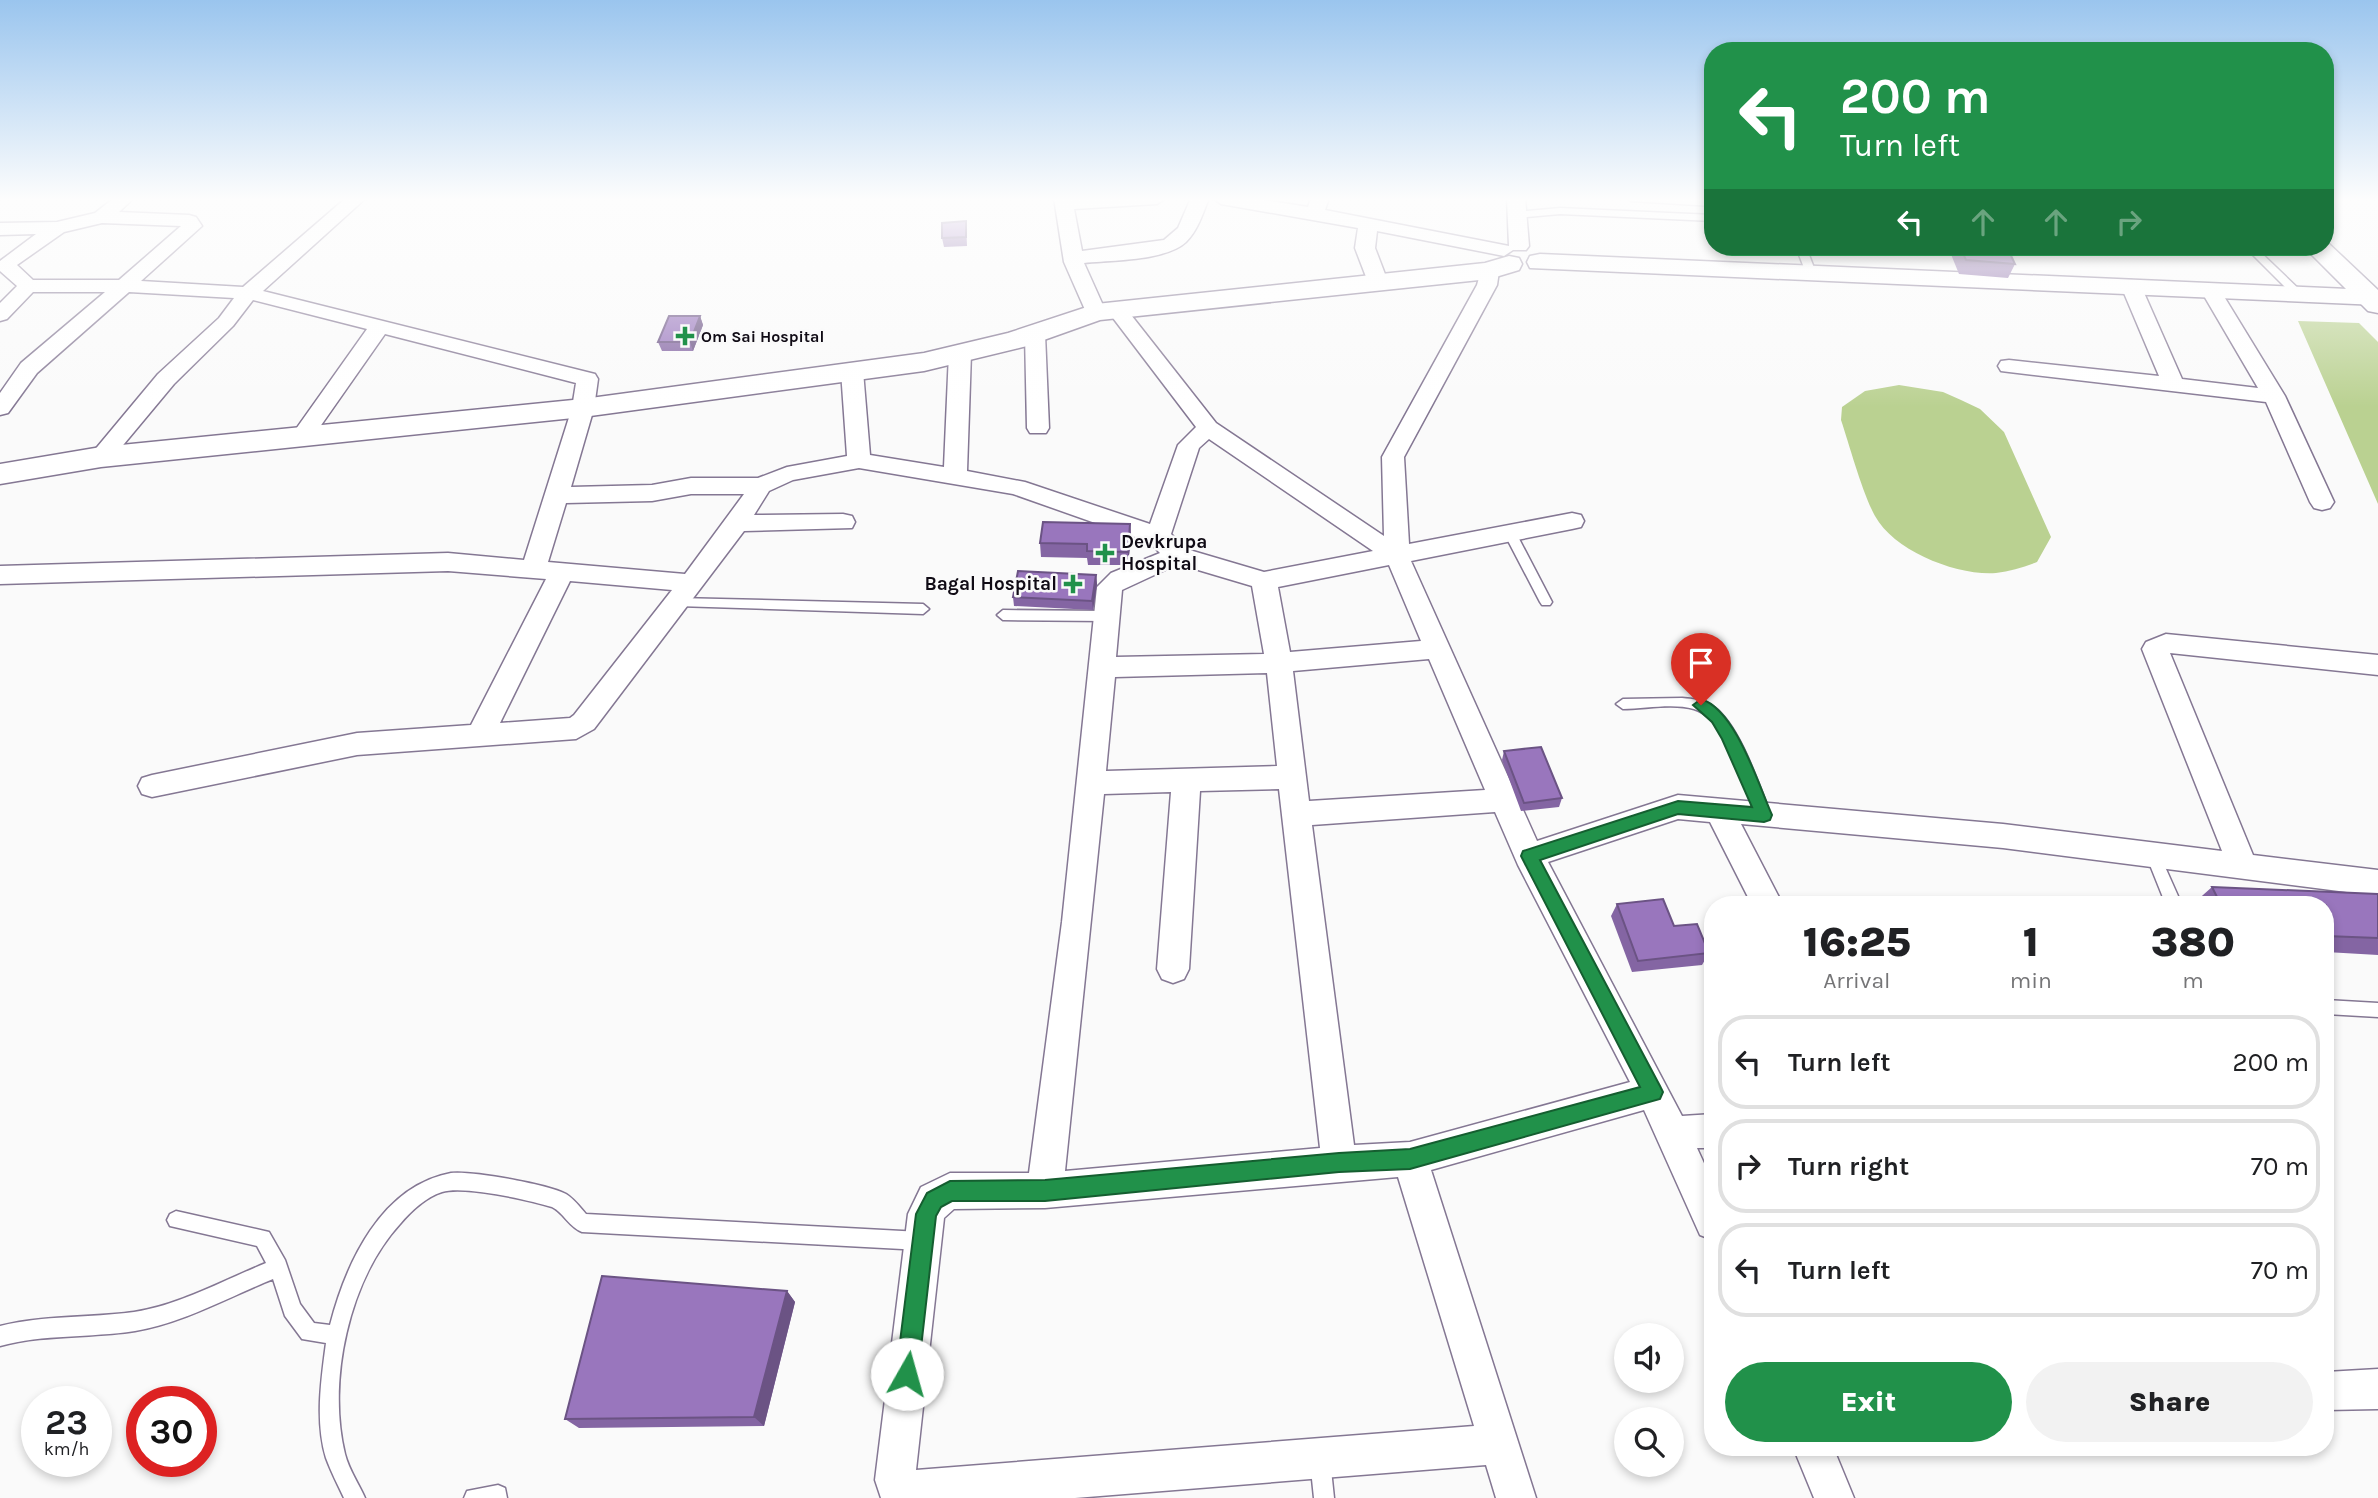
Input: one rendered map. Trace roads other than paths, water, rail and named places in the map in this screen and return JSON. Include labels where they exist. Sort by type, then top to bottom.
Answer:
[{"type":"main road","points":[[0,474],[101,457],[583,408],[924,362],[1035,334],[1107,311],[1378,282],[1457,268]]},
{"type":"main road","points":[[1709,268],[2210,289],[2376,301]]},
{"type":"main road","points":[[2340,268],[2376,301]]},
{"type":"street","points":[[6,268],[28,286],[126,286],[248,293],[587,379],[583,408],[534,569]]},
{"type":"street","points":[[0,408],[29,368],[146,268]]},
{"type":"street","points":[[101,457],[166,379],[226,322],[248,293],[277,268]]},
{"type":"street","points":[[1079,268],[1107,311],[1208,428],[1396,556]]},
{"type":"street","points":[[1373,268],[1378,282]]},
{"type":"street","points":[[1503,268],[1487,285],[1393,457],[1396,556],[1529,856],[1653,1092],[1704,1203]]},
{"type":"street","points":[[0,315],[28,286]]},
{"type":"street","points":[[2131,286],[2173,384]]},
{"type":"street","points":[[2210,289],[2274,397],[2322,502]]},
{"type":"street","points":[[302,436],[380,326]]},
{"type":"street","points":[[1035,334],[1038,428]]},
{"type":"street","points":[[956,476],[960,353]]},
{"type":"street","points":[[0,366],[29,368]]},
{"type":"street","points":[[2010,366],[2274,397]]},
{"type":"street","points":[[852,371],[859,461]]},
{"type":"street","points":[[1045,1191],[1110,587],[1167,545],[1188,445],[1208,428]]},
{"type":"street","points":[[556,495],[652,492],[691,486],[761,486],[787,474],[859,461],[1017,487],[1264,581],[1572,521]]},
{"type":"street","points":[[152,786],[358,744],[576,728],[584,722],[684,593],[737,523],[761,486]]},
{"type":"street","points":[[737,523],[843,522]]},
{"type":"street","points":[[0,575],[448,562],[562,572],[684,593]]},
{"type":"street","points":[[480,735],[562,572]]},
{"type":"street","points":[[1264,581],[1279,663],[1339,1163]]},
{"type":"street","points":[[2243,866],[2155,649],[2166,643],[2378,665]]},
{"type":"street","points":[[1102,667],[1279,663],[1437,649]]},
{"type":"street","points":[[1091,783],[1292,777]]},
{"type":"street","points":[[1174,969],[1186,780]]},
{"type":"street","points":[[1296,814],[1504,800]]},
{"type":"street","points":[[1529,856],[1678,807],[2003,836],[2378,884]]},
{"type":"street","points":[[1719,811],[1763,896]]},
{"type":"street","points":[[1499,1444],[1320,1458],[1121,1486],[888,1494],[895,1480],[926,1214],[934,1200],[950,1191],[1045,1191],[1339,1163],[1410,1159],[1653,1092]]},
{"type":"street","points":[[1671,1133],[1704,1131]]},
{"type":"street","points":[[1410,1159],[1516,1498]]},
{"type":"street","points":[[2334,1391],[2378,1388]]},
{"type":"street","points":[[1817,1456],[1834,1498]]},
{"type":"lane","points":[[1809,268],[1811,273]]},
{"type":"lane","points":[[2271,268],[2299,295]]},
{"type":"lane","points":[[1510,533],[1546,602]]},
{"type":"lane","points":[[684,593],[923,610]]},
{"type":"lane","points":[[1003,615],[1107,616]]},
{"type":"lane","points":[[1623,704],[1701,705],[1718,718],[1730,737],[1764,815]]},
{"type":"lane","points":[[2152,855],[2170,896]]},
{"type":"lane","points":[[2334,1007],[2378,1010]]},
{"type":"lane","points":[[355,1498],[335,1455],[330,1395],[335,1335],[354,1277],[379,1232],[410,1199],[436,1185],[462,1180],[562,1201],[582,1223],[923,1241]]},
{"type":"lane","points":[[176,1220],[263,1238],[278,1267],[292,1309],[309,1332],[335,1335]]},
{"type":"lane","points":[[0,1336],[19,1331],[136,1321],[168,1313],[278,1267]]},
{"type":"lane","points":[[1320,1458],[1324,1498]]},
{"type":"lane","points":[[474,1498],[498,1495]]},
{"type":"place","name":"Om Sai Hospital","points":[[685,336]]},
{"type":"place","name":"Devkrupa Hospital","points":[[1105,553]]},
{"type":"place","name":"Bagal Hospital","points":[[1073,584]]}]
